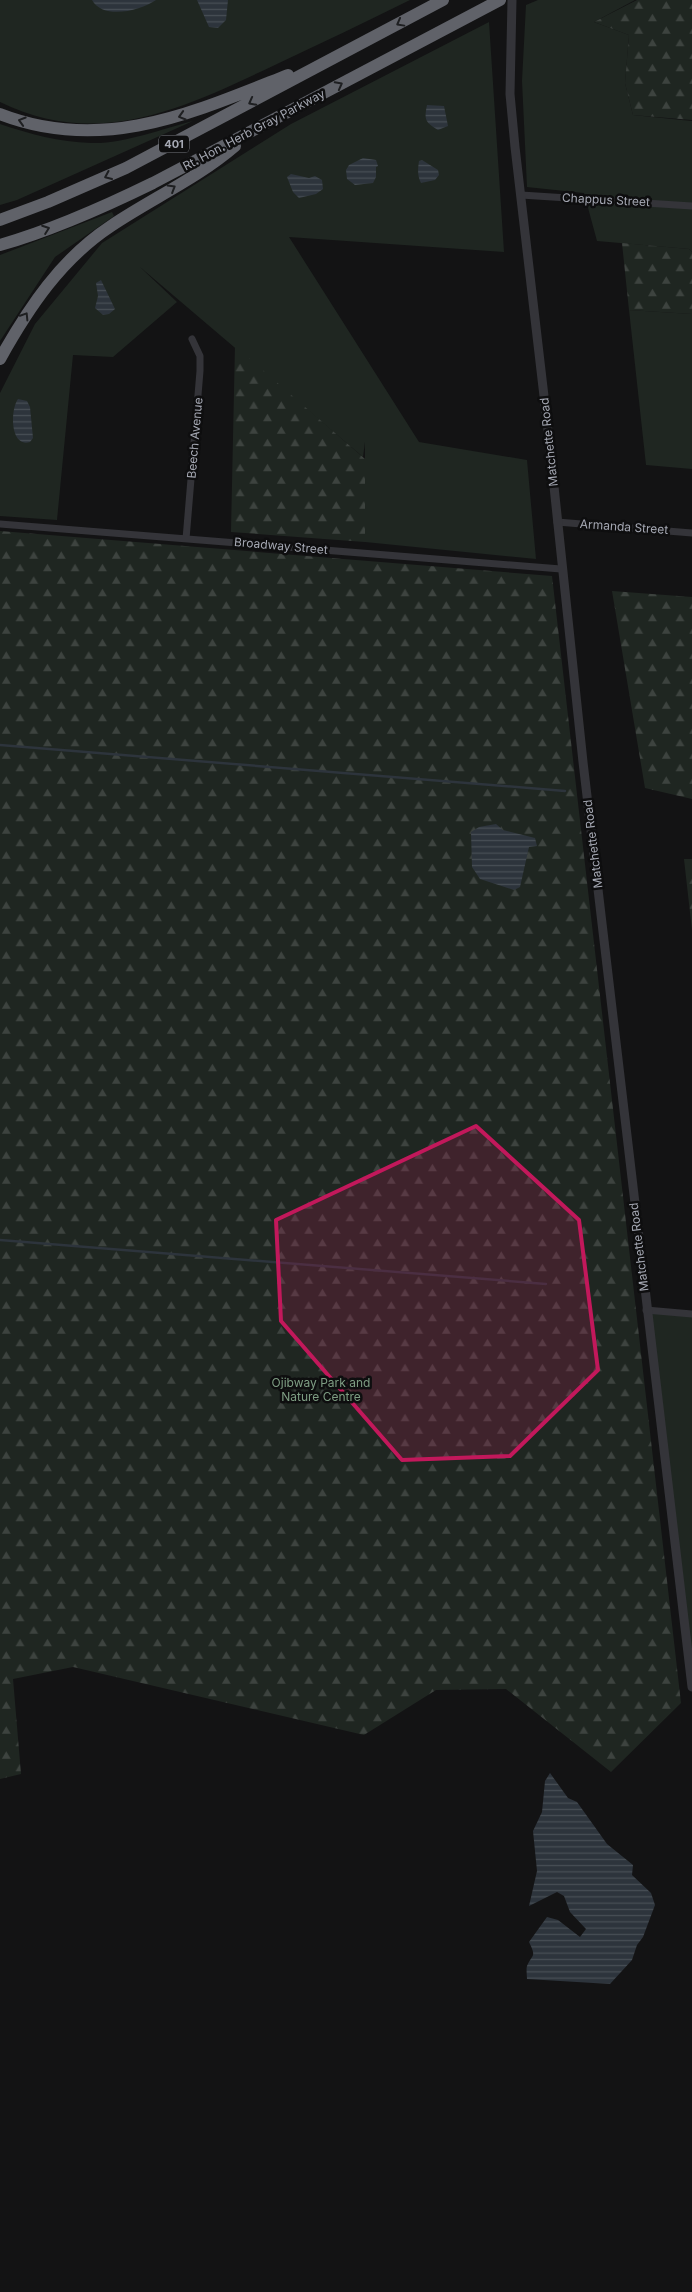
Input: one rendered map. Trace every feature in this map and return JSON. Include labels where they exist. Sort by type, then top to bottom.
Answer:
[{"type":"highway","name":"Rt. Hon. Herb Gray Parkway","points":[[0,220],[48,202],[126,168],[443,0]]},
{"type":"highway","name":"Rt. Hon. Herb Gray Parkway","points":[[0,245],[119,200],[495,3]]},
{"type":"highway","points":[[0,114],[36,126],[64,131],[97,132],[128,128],[186,114],[341,53]]},
{"type":"highway","points":[[0,358],[44,289],[88,243],[110,227],[219,160],[250,133]]},
{"type":"street","name":"Matchette Road","points":[[512,0],[510,94],[520,195],[646,1310],[692,1687]]},
{"type":"street","name":"Chappus Street","points":[[520,195],[692,206]]},
{"type":"street","name":"Beech Avenue","points":[[186,539],[200,371],[200,356],[192,339]]},
{"type":"street","name":"Armanda Street","points":[[557,522],[692,533]]},
{"type":"street","name":"Broadway Street","points":[[0,524],[561,569]]},
{"type":"street","points":[[646,1310],[692,1314]]},
{"type":"highlighted area","points":[[476,1126],[579,1220],[598,1370],[510,1456],[402,1460],[281,1321],[276,1220]]},
{"type":"green space","points":[[0,0],[410,0],[243,80],[175,108],[142,117],[107,123],[72,123],[37,116],[0,102]]},
{"type":"green space","points":[[538,0],[635,0],[594,22],[629,35],[625,83],[633,115],[692,121],[692,252],[689,249],[597,241],[584,193],[527,187],[522,81],[526,5]]},
{"type":"green space","points":[[637,0],[692,0],[692,120],[633,115],[625,83],[629,35],[594,22]]},
{"type":"green space","points":[[489,22],[504,252],[289,237],[419,442],[527,460],[536,559],[365,542],[365,442],[363,457],[140,267],[177,302],[113,357],[73,355],[57,520],[0,516],[0,393],[35,324],[102,243],[291,124]]},
{"type":"green space","points":[[193,121],[17,200],[0,205],[0,124],[45,137],[68,141],[104,143],[129,139]]},
{"type":"green space","points":[[112,212],[114,216],[55,257],[0,341],[0,255]]},
{"type":"green space","points":[[622,243],[689,249],[692,252],[692,314],[629,310]]},
{"type":"green space","points":[[629,310],[692,314],[692,469],[646,465]]},
{"type":"green space","points":[[235,346],[365,459],[365,542],[231,532]]},
{"type":"green space","name":"Ojibway Park and Nature Centre","points":[[0,531],[552,576],[681,1703],[611,1772],[506,1689],[436,1690],[364,1735],[73,1667],[13,1679],[21,1774],[0,1779]]},
{"type":"green space","points":[[612,591],[692,597],[692,799],[645,788]]},
{"type":"green space","points":[[684,859],[692,859],[692,930]]},
{"type":"green space","points":[[646,1310],[692,1313],[692,1675]]},
{"type":"shaded area","points":[[92,0],[156,0],[132,10],[113,12],[97,6]]},
{"type":"shaded area","points":[[197,0],[228,0],[226,20],[218,28],[209,27]]},
{"type":"shaded area","points":[[427,105],[444,106],[448,126],[438,130],[428,123],[426,120]]},
{"type":"shaded area","points":[[363,158],[376,160],[378,166],[376,167],[376,177],[373,183],[355,185],[347,179],[346,170],[349,165]]},
{"type":"shaded area","points":[[422,160],[438,170],[439,175],[435,180],[421,183],[418,169],[419,161]]},
{"type":"shaded area","points":[[291,174],[309,178],[315,176],[322,180],[323,189],[316,194],[299,198],[293,192],[287,177]]},
{"type":"shaded area","points":[[101,280],[115,309],[109,314],[103,315],[95,308],[98,296],[96,283]]},
{"type":"shaded area","points":[[18,399],[27,401],[30,407],[33,438],[30,442],[23,442],[15,434],[13,419],[15,404]]},
{"type":"shaded area","points":[[496,824],[503,830],[535,838],[537,846],[529,847],[520,887],[514,890],[480,879],[472,867],[471,832],[479,827]]},
{"type":"shaded area","points":[[550,1773],[568,1798],[577,1802],[607,1844],[633,1865],[632,1875],[651,1893],[655,1905],[632,1960],[610,1984],[527,1979],[527,1966],[533,1956],[529,1942],[547,1917],[558,1920],[580,1937],[586,1929],[570,1912],[564,1896],[557,1892],[529,1906],[537,1871],[533,1831],[542,1812],[545,1781]]},
{"type":"waterway","points":[[0,745],[565,791]]},
{"type":"waterway","points":[[0,1240],[546,1284]]}]
